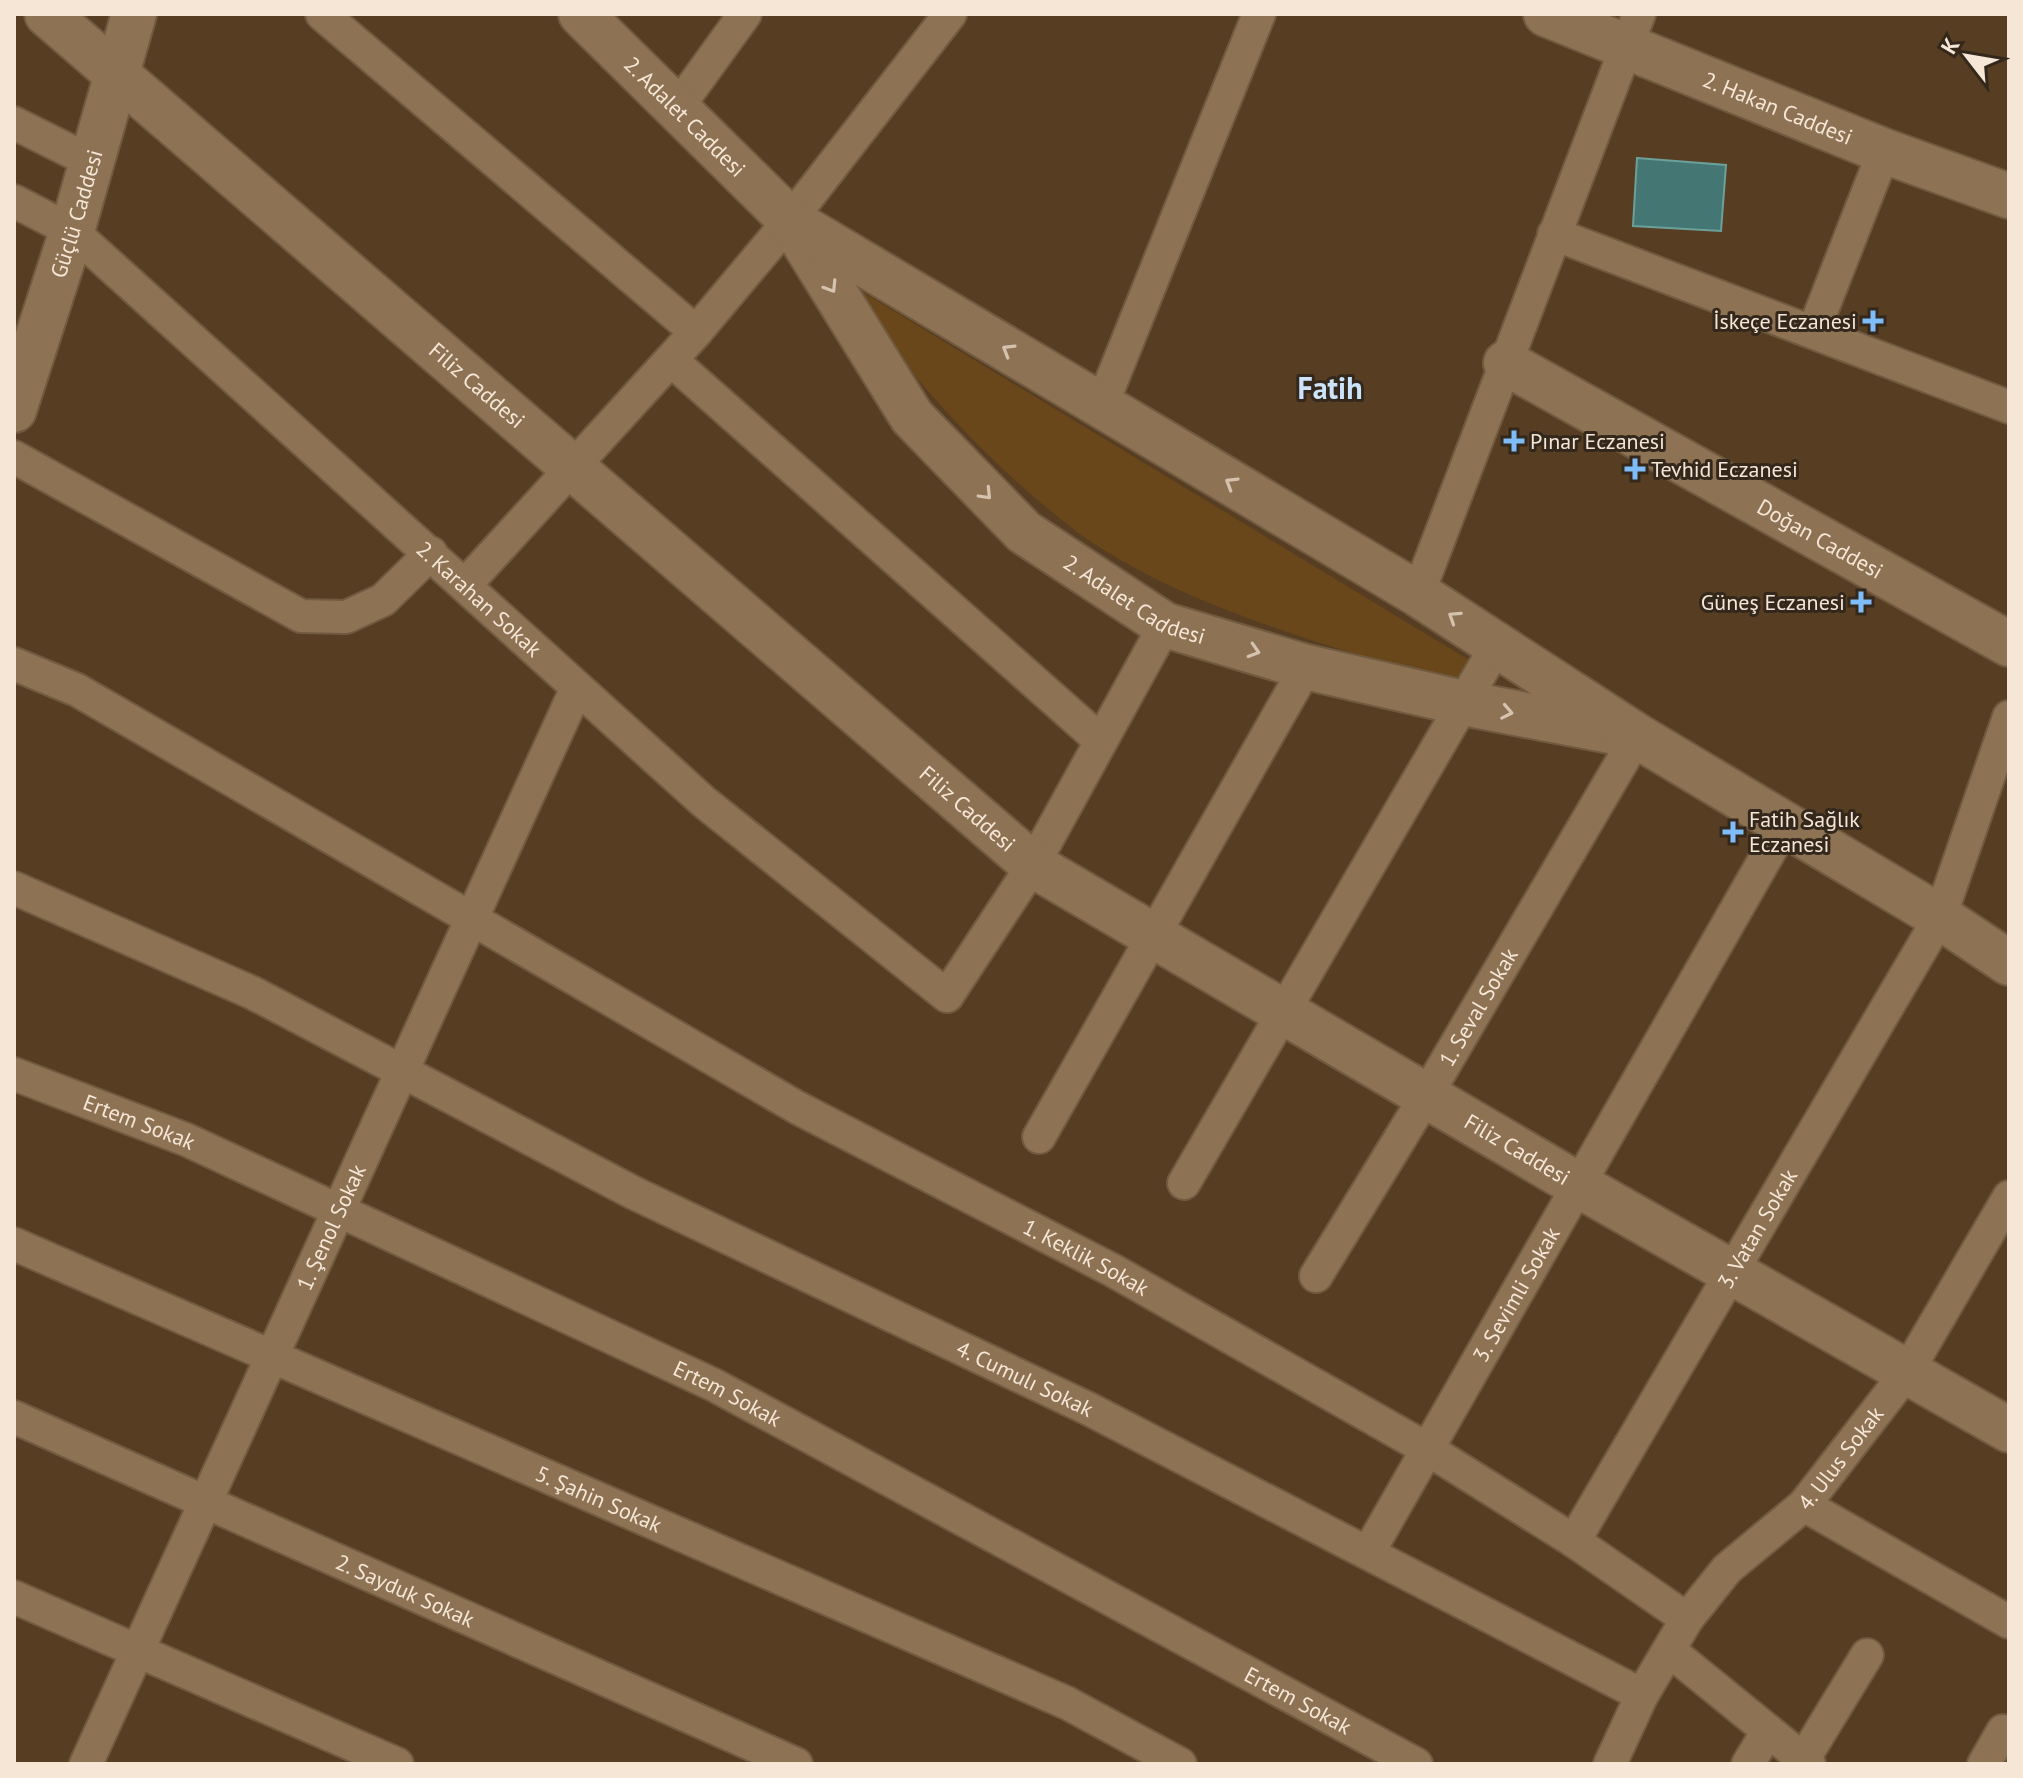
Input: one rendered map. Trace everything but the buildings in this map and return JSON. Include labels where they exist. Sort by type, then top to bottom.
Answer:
[{"type":"main road","name":"Filiz Caddesi","points":[[47,14],[1033,865],[1580,1186],[2009,1430]]},
{"type":"main road","name":"Güçlü Caddesi","points":[[14,410],[20,363],[72,231],[134,14]]},
{"type":"main road","name":"2. Adalet Caddesi","points":[[581,14],[790,220],[912,417],[1024,532],[1165,625],[1306,667],[1463,703],[1637,736]]},
{"type":"main road","name":"2. Hakan Caddesi","points":[[1546,14],[1632,31],[1884,151],[2009,196]]},
{"type":"main road","name":"2. Adalet Caddesi","points":[[790,220],[1418,594],[1637,736],[1940,917],[2009,963]]},
{"type":"main road","name":"Doğan Caddesi","points":[[1506,363],[2009,644]]},
{"type":"street","points":[[322,14],[696,332]]},
{"type":"street","points":[[677,108],[745,14]]},
{"type":"street","points":[[466,584],[696,332],[790,220],[950,14]]},
{"type":"street","points":[[1101,407],[1259,14]]},
{"type":"street","points":[[1418,594],[1632,31]]},
{"type":"street","points":[[14,123],[92,162]]},
{"type":"street","points":[[1814,330],[1884,151]]},
{"type":"street","name":"2. Karahan Sokak","points":[[14,201],[72,231],[466,584],[576,690],[704,802],[947,996],[1033,865]]},
{"type":"street","points":[[1554,234],[1814,330],[2009,407]]},
{"type":"street","points":[[671,360],[1101,741]]},
{"type":"street","points":[[14,457],[301,616],[346,617],[383,600],[431,553]]},
{"type":"street","points":[[1033,865],[1165,625]]},
{"type":"street","points":[[1184,1183],[1497,645]]},
{"type":"street","name":"1. Keklik Sokak","points":[[14,664],[77,690],[798,1108],[1114,1271],[1429,1450],[1574,1541],[1687,1619]]},
{"type":"street","points":[[1039,1137],[1306,667]]},
{"type":"street","name":"1. Şenol Sokak","points":[[86,1764],[576,690]]},
{"type":"street","name":"3. Vatan Sokak","points":[[1574,1541],[1940,917],[2009,717]]},
{"type":"street","name":"1. Seval Sokak","points":[[1316,1276],[1426,1096],[1637,736]]},
{"type":"street","name":"3. Sevimli Sokak","points":[[1368,1553],[1784,826]]},
{"type":"street","name":"4. Cumulı Sokak","points":[[14,888],[253,993],[634,1193],[1089,1409],[1642,1695]]},
{"type":"street","name":"Ertem Sokak","points":[[14,1074],[187,1140],[714,1385],[1416,1764]]},
{"type":"street","name":"4. Ulus Sokak","points":[[1610,1764],[1642,1695],[1687,1619],[1727,1569],[1804,1505],[1907,1372],[2000,1232],[2009,1197]]},
{"type":"street","name":"5. Şahin Sokak","points":[[14,1244],[1067,1703],[1180,1764]]},
{"type":"street","name":"2. Sayduk Sokak","points":[[14,1417],[796,1764]]},
{"type":"street","points":[[1804,1505],[2009,1622]]},
{"type":"street","points":[[14,1597],[397,1764]]},
{"type":"street","points":[[1670,1651],[1806,1762],[1867,1655]]},
{"type":"street","points":[[1748,1764],[1768,1731]]},
{"type":"street","points":[[1984,1764],[2003,1731]]},
{"type":"shaded area","points":[[859,290],[1472,662],[1456,684],[1259,622],[1209,603],[1117,558],[1076,531],[1037,499],[961,428],[908,367]]},
{"type":"place","name":"İskeçe Eczanesi","points":[[1873,321]]},
{"type":"place","name":"Pınar Eczanesi","points":[[1514,441]]},
{"type":"place","name":"Tevhid Eczanesi","points":[[1635,469]]},
{"type":"place","name":"Güneş Eczanesi","points":[[1861,602]]},
{"type":"place","name":"Fatih Sağlık Eczanesi","points":[[1733,832]]},
{"type":"district","name":"Fatih","points":[[1330,389]]}]
